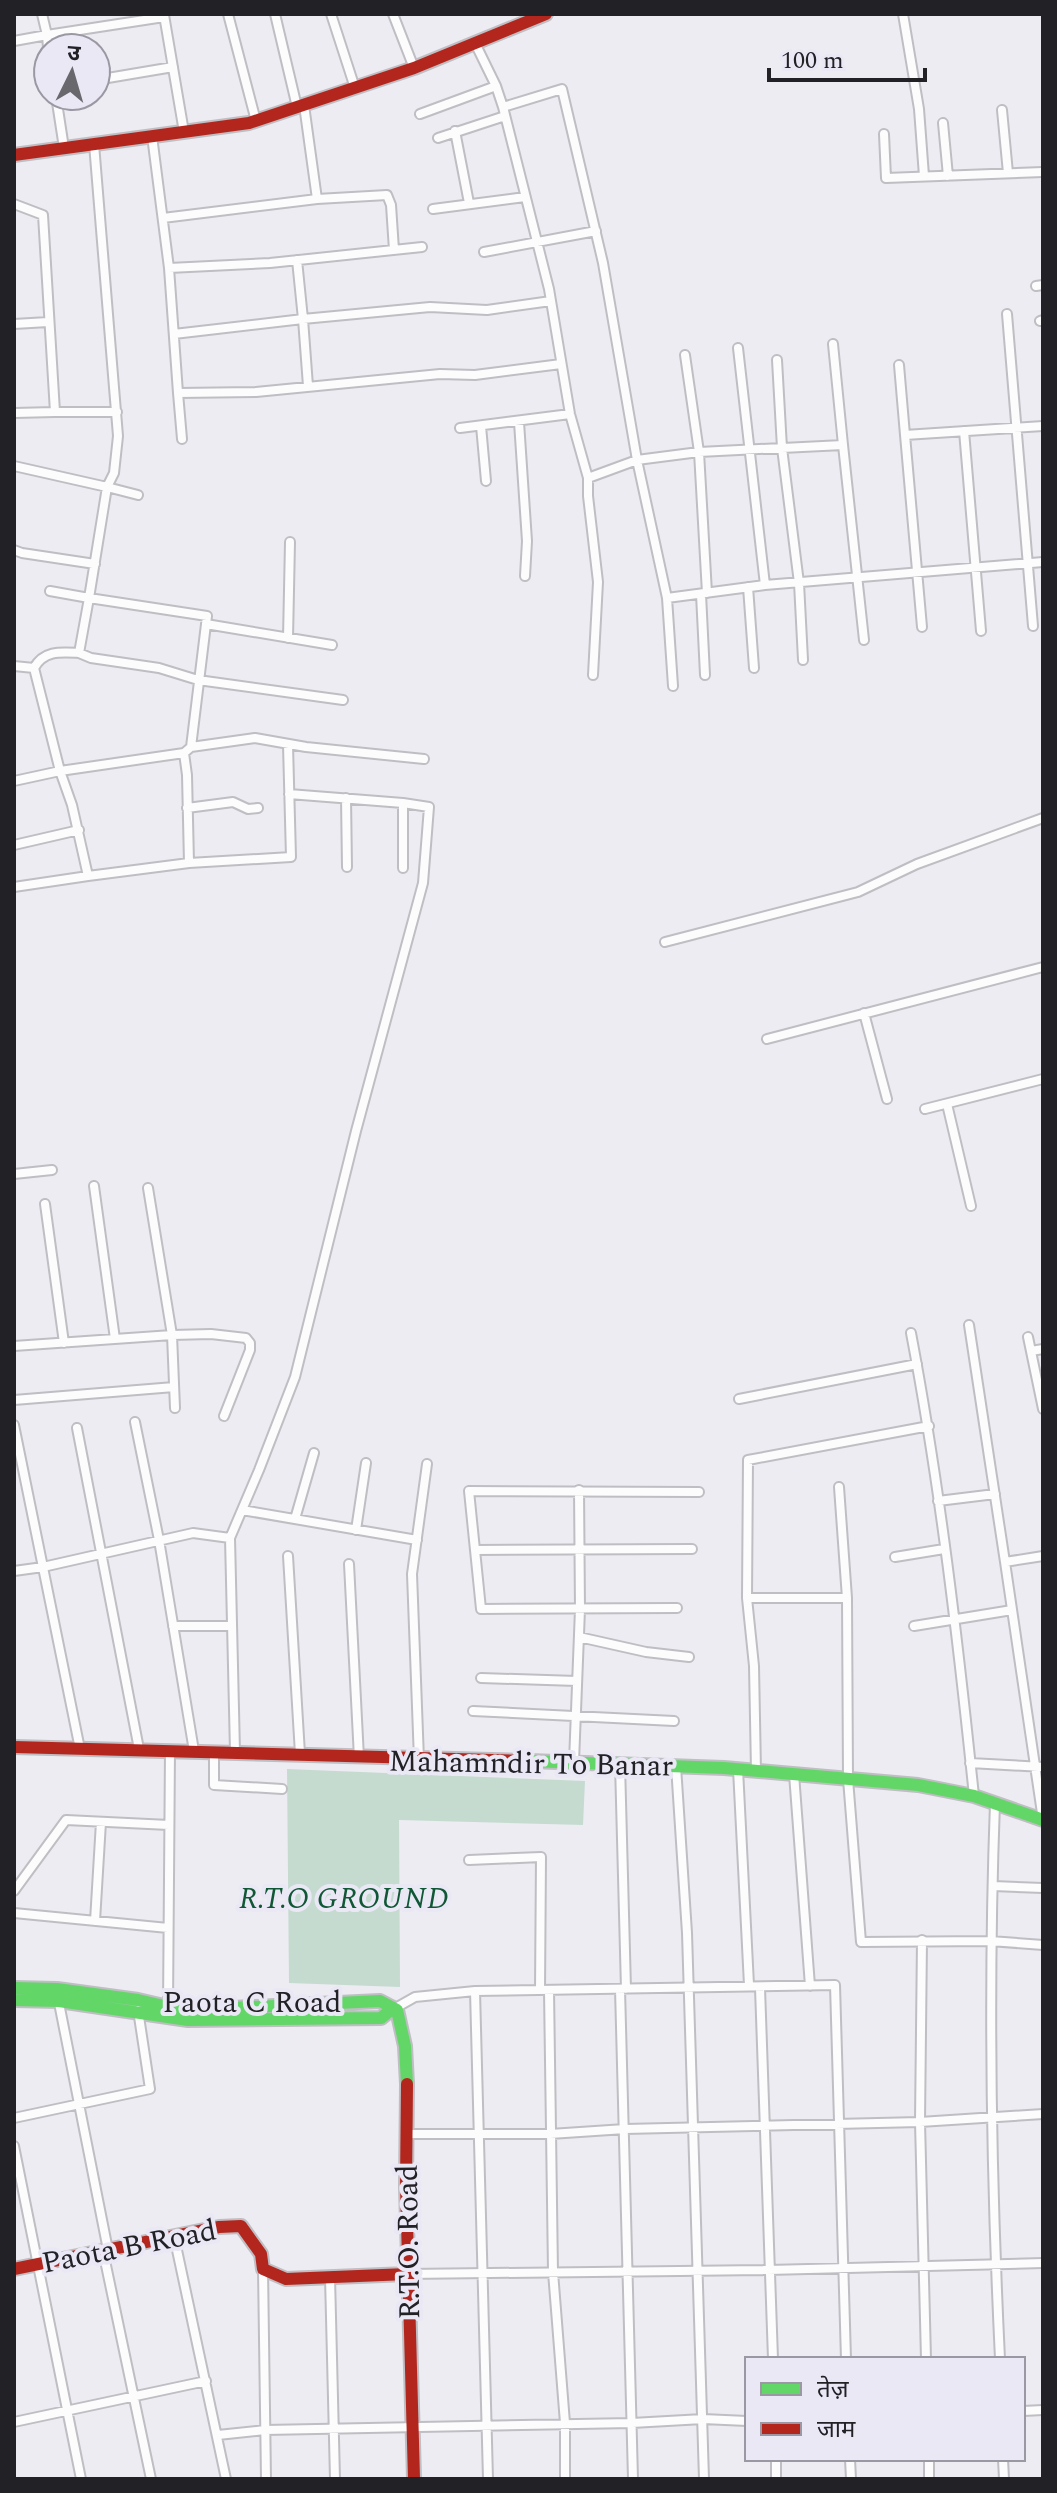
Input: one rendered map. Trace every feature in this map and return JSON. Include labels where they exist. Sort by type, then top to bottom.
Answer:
[{"type":"street","points":[[228,14],[256,121]]},
{"type":"street","points":[[275,14],[300,106],[317,199]]},
{"type":"street","points":[[331,14],[355,88]]},
{"type":"street","points":[[393,14],[414,68]]},
{"type":"street","points":[[14,155],[256,121],[414,68],[546,14]]},
{"type":"street","points":[[903,14],[919,109],[924,176]]},
{"type":"street","points":[[65,32],[164,16],[184,132]]},
{"type":"street","points":[[475,43],[496,86],[504,111],[551,301],[570,414],[588,478],[598,582],[593,675]]},
{"type":"street","points":[[112,77],[173,67]]},
{"type":"street","points":[[420,114],[496,86]]},
{"type":"street","points":[[438,138],[562,89],[596,231],[637,460],[667,598],[673,686]]},
{"type":"street","points":[[1002,110],[1008,173]]},
{"type":"street","points":[[58,112],[64,148]]},
{"type":"street","points":[[943,123],[948,176]]},
{"type":"street","points":[[455,131],[469,203]]},
{"type":"street","points":[[884,134],[886,178],[1043,172]]},
{"type":"street","points":[[152,136],[169,268],[182,439]]},
{"type":"street","points":[[79,653],[107,487],[114,473],[118,436],[94,144]]},
{"type":"street","points":[[163,218],[317,199],[387,195],[391,205],[394,250]]},
{"type":"street","points":[[433,209],[525,197]]},
{"type":"street","points":[[14,204],[43,215],[55,412]]},
{"type":"street","points":[[484,252],[596,231]]},
{"type":"street","points":[[169,268],[297,260],[422,247]]},
{"type":"street","points":[[297,260],[308,386]]},
{"type":"street","points":[[174,334],[430,307],[487,310],[551,301]]},
{"type":"street","points":[[1007,314],[1033,626]]},
{"type":"street","points":[[14,324],[48,322]]},
{"type":"street","points":[[833,344],[864,640]]},
{"type":"street","points":[[738,348],[765,585]]},
{"type":"street","points":[[685,355],[699,452],[705,675]]},
{"type":"street","points":[[777,360],[782,448],[799,583],[803,660]]},
{"type":"street","points":[[178,393],[256,392],[440,374],[475,375],[561,364]]},
{"type":"street","points":[[899,365],[922,627]]},
{"type":"street","points":[[14,413],[117,412]]},
{"type":"street","points":[[460,428],[570,414]]},
{"type":"street","points":[[519,422],[527,541],[525,576]]},
{"type":"street","points":[[481,426],[486,481]]},
{"type":"street","points":[[905,435],[1043,426]]},
{"type":"street","points":[[964,431],[981,631]]},
{"type":"street","points":[[588,478],[637,460],[699,452],[843,445]]},
{"type":"street","points":[[14,466],[138,495]]},
{"type":"street","points":[[288,638],[290,542]]},
{"type":"street","points":[[14,550],[95,564]]},
{"type":"street","points":[[667,598],[765,585],[1043,562]]},
{"type":"street","points":[[748,587],[754,668]]},
{"type":"street","points":[[50,591],[207,616],[188,750],[189,863]]},
{"type":"street","points":[[206,624],[332,645]]},
{"type":"street","points":[[88,876],[79,830],[60,771],[34,668],[38,661],[53,652],[79,653],[91,658],[159,668],[198,680],[343,700]]},
{"type":"street","points":[[14,666],[34,668]]},
{"type":"street","points":[[14,781],[255,738],[288,745],[424,759]]},
{"type":"street","points":[[14,887],[189,863],[291,857],[288,745]]},
{"type":"street","points":[[235,1752],[230,1538],[295,1377],[356,1131],[423,883],[429,807],[289,794]]},
{"type":"street","points":[[346,798],[347,867]]},
{"type":"street","points":[[187,808],[233,802],[245,808],[258,808]]},
{"type":"street","points":[[403,803],[403,868]]},
{"type":"street","points":[[665,942],[858,892],[917,864],[1043,818]]},
{"type":"street","points":[[14,845],[79,830]]},
{"type":"street","points":[[767,1039],[1043,967]]},
{"type":"street","points":[[864,1013],[887,1099]]},
{"type":"street","points":[[925,1109],[1043,1079]]},
{"type":"street","points":[[947,1104],[971,1206]]},
{"type":"street","points":[[14,1174],[52,1170]]},
{"type":"street","points":[[94,1186],[115,1339]]},
{"type":"street","points":[[148,1188],[172,1335],[175,1408]]},
{"type":"street","points":[[45,1204],[64,1343]]},
{"type":"street","points":[[969,1325],[1038,1766],[1043,1820]]},
{"type":"street","points":[[911,1333],[929,1426],[974,1796]]},
{"type":"street","points":[[14,1346],[172,1335],[239,1336],[248,1340],[250,1350],[224,1416]]},
{"type":"street","points":[[1028,1337],[1043,1409]]},
{"type":"street","points":[[1031,1351],[1043,1349]]},
{"type":"street","points":[[739,1399],[917,1364]]},
{"type":"street","points":[[14,1400],[174,1387]]},
{"type":"street","points":[[135,1422],[159,1540],[194,1751]]},
{"type":"street","points":[[14,1425],[80,1749]]},
{"type":"street","points":[[756,1771],[754,1666],[747,1598],[748,1460],[929,1426]]},
{"type":"street","points":[[77,1428],[139,1749]]},
{"type":"street","points":[[295,1519],[314,1453]]},
{"type":"street","points":[[356,1530],[366,1463]]},
{"type":"street","points":[[419,1760],[412,1574],[427,1464]]},
{"type":"street","points":[[839,1487],[847,1598],[848,1779],[861,1942],[990,1941],[1043,1945]]},
{"type":"street","points":[[574,1762],[580,1609],[579,1490]]},
{"type":"street","points":[[677,1608],[481,1609],[469,1491],[699,1492]]},
{"type":"street","points":[[938,1501],[995,1494]]},
{"type":"street","points":[[242,1510],[417,1540]]},
{"type":"street","points":[[14,1571],[193,1533],[230,1538]]},
{"type":"street","points":[[475,1550],[692,1549]]},
{"type":"street","points":[[895,1557],[944,1549]]},
{"type":"street","points":[[288,1556],[300,1754]]},
{"type":"street","points":[[1005,1562],[1043,1556]]},
{"type":"street","points":[[349,1564],[359,1758]]},
{"type":"street","points":[[747,1598],[847,1598]]},
{"type":"street","points":[[914,1626],[1012,1610]]},
{"type":"street","points":[[173,1626],[232,1626]]},
{"type":"street","points":[[579,1637],[646,1652],[689,1657]]},
{"type":"street","points":[[481,1678],[577,1681]]},
{"type":"street","points":[[473,1711],[674,1721]]},
{"type":"street","name":"Mahamndir To Banar","points":[[14,1745],[738,1769],[918,1785],[974,1796],[1043,1820]]},
{"type":"street","points":[[168,2007],[170,1750]]},
{"type":"street","points":[[214,1751],[214,1785],[282,1789]]},
{"type":"street","points":[[970,1763],[1038,1766]]},
{"type":"street","points":[[620,1764],[633,2479]]},
{"type":"street","points":[[676,1766],[689,1987],[704,2479]]},
{"type":"street","points":[[738,1769],[749,1985]]},
{"type":"street","points":[[794,1774],[810,1986]]},
{"type":"street","points":[[995,1803],[990,1941],[990,2117],[1000,2357]]},
{"type":"street","points":[[14,1891],[66,1820],[169,1825]]},
{"type":"street","points":[[95,1921],[101,1822]]},
{"type":"street","points":[[469,1860],[541,1857],[553,2272],[565,2423],[565,2479]]},
{"type":"street","points":[[993,1886],[1043,1888]]},
{"type":"street","points":[[14,1913],[168,1928]]},
{"type":"street","points":[[922,1940],[920,2122],[926,2357]]},
{"type":"street","points":[[138,2006],[158,2018],[381,2018],[415,1997],[475,1991],[835,1985],[846,2357]]},
{"type":"street","name":"Paota C Road","points":[[14,1988],[138,2006],[232,2008],[380,2001],[394,2010]]},
{"type":"street","points":[[760,1988],[773,2357]]},
{"type":"street","points":[[475,1991],[488,2479]]},
{"type":"street","points":[[14,2000],[58,1995],[151,2479]]},
{"type":"street","points":[[14,2118],[150,2089],[138,2006]]},
{"type":"street","name":"R.T.O. Road","points":[[394,2010],[401,2023],[405,2061],[407,2274],[415,2429],[414,2479]]},
{"type":"street","points":[[406,2134],[550,2134],[625,2129],[920,2122],[1043,2114]]},
{"type":"street","points":[[14,2146],[81,2479]]},
{"type":"street","name":"Paota B Road","points":[[14,2269],[219,2227],[241,2226],[261,2254],[263,2269]]},
{"type":"street","points":[[174,2236],[226,2479]]},
{"type":"street","points":[[266,2479],[263,2269],[286,2279],[407,2274],[1043,2263]]},
{"type":"street","points":[[330,2277],[335,2479]]},
{"type":"street","points":[[14,2422],[206,2381]]},
{"type":"street","points":[[218,2435],[265,2430],[415,2429],[703,2419],[745,2421]]},
{"type":"green space","name":"R.T.O GROUND","points":[[287,1769],[585,1781],[583,1825],[399,1820],[400,1987],[289,1983]]},
{"type":"traffic: fast","points":[[529,1761],[724,1768],[918,1785],[974,1796],[1043,1820]]},
{"type":"traffic: fast","points":[[14,1988],[57,1989],[168,2007],[232,2008],[380,2001],[397,2010],[405,2046],[407,2084]]},
{"type":"traffic: fast","points":[[14,2000],[59,2001],[188,2020],[381,2018],[392,2009]]},
{"type":"traffic: jam","points":[[14,155],[249,123],[414,68],[546,14]]},
{"type":"traffic: jam","points":[[14,1747],[529,1761]]},
{"type":"traffic: jam","points":[[407,2084],[406,2186],[414,2479]]},
{"type":"traffic: jam","points":[[14,2269],[219,2227],[241,2226],[261,2254],[263,2269],[286,2279],[407,2274]]}]
